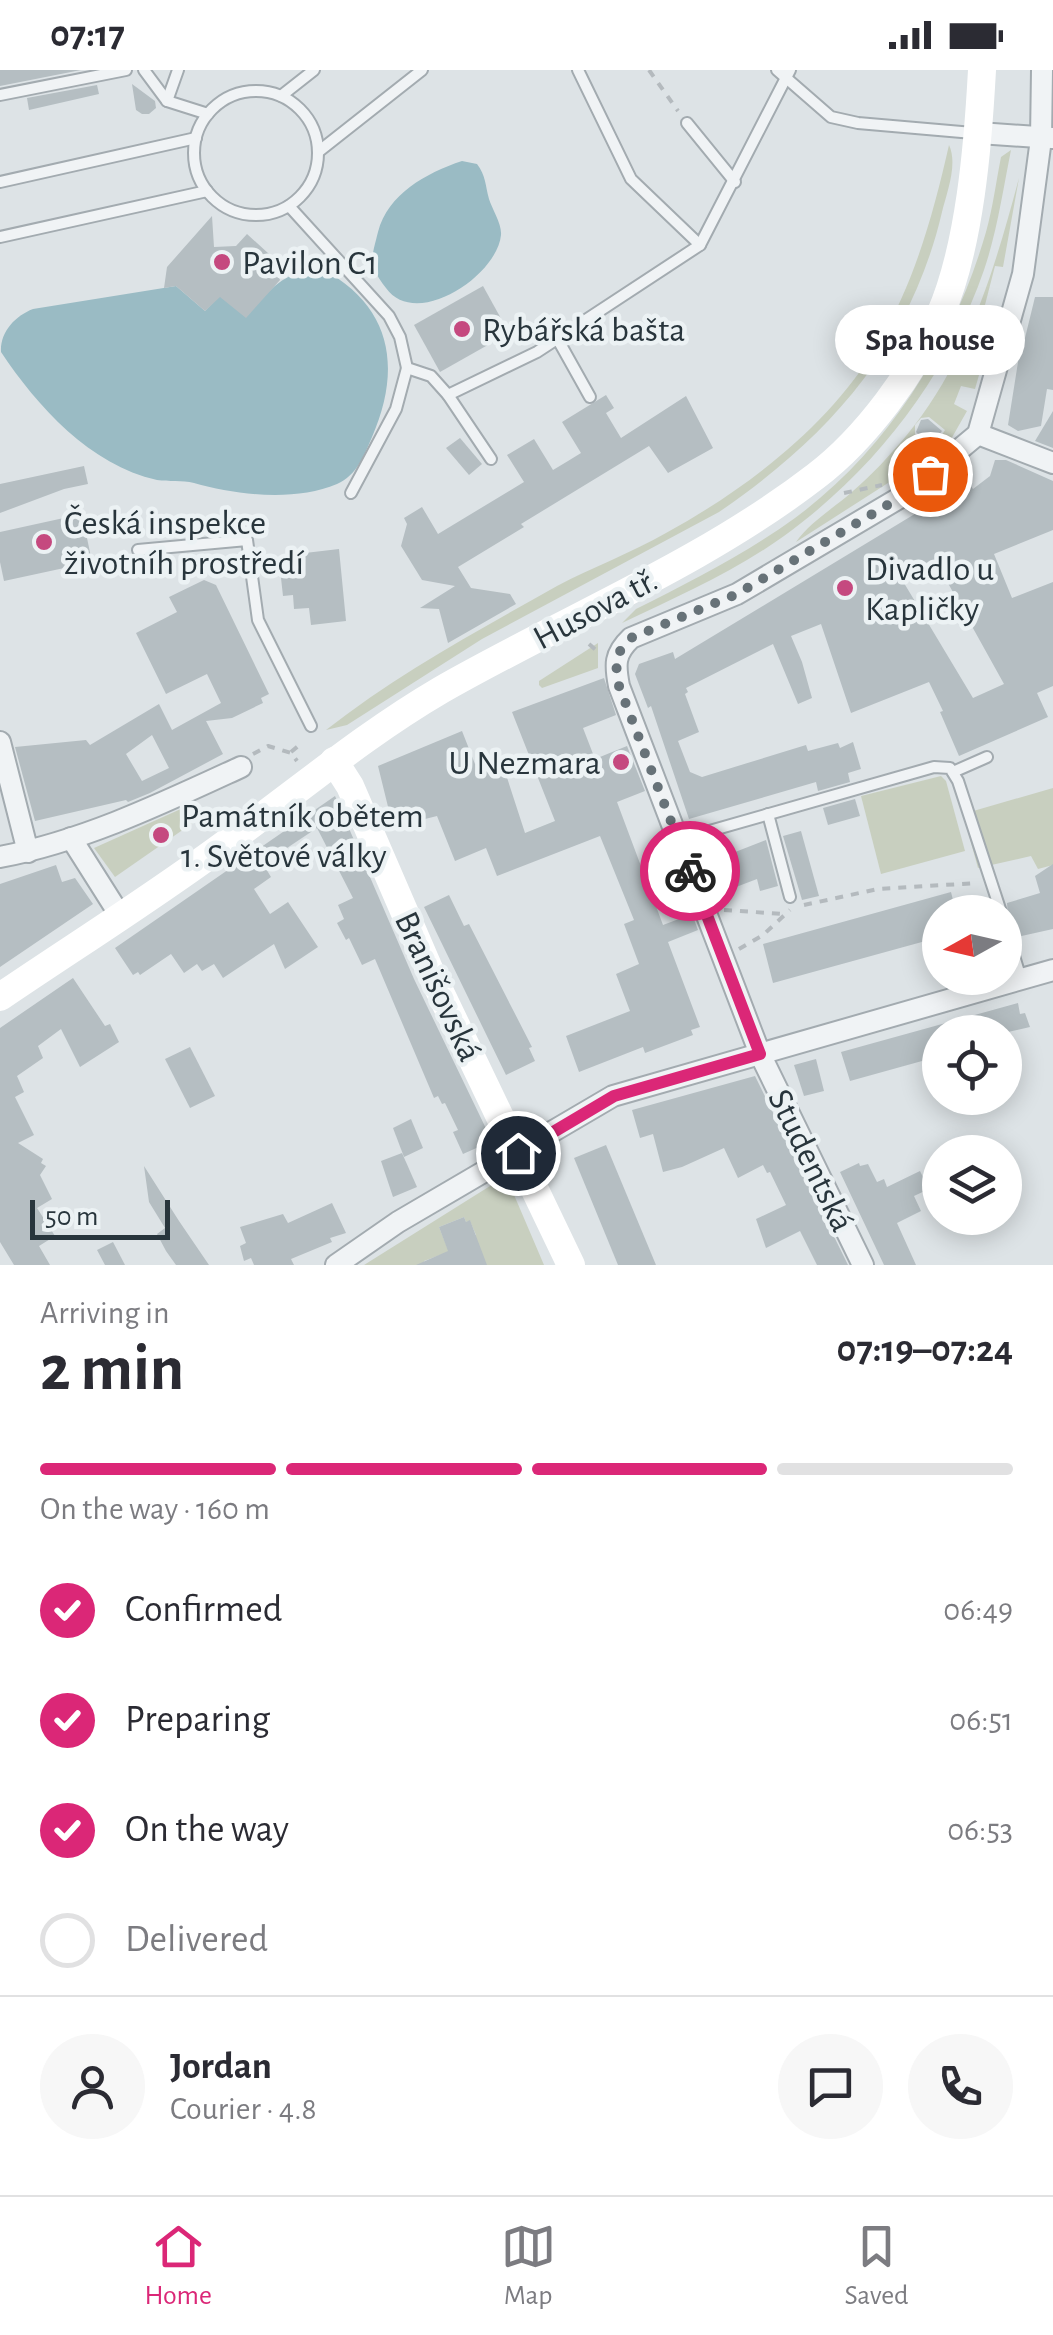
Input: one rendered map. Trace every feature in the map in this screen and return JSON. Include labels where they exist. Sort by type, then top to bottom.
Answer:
[{"type":"street","name":"Husova tř.","points":[[0,998],[223,846],[334,760],[441,691],[709,546],[818,475],[882,407],[916,362],[941,312],[960,250],[979,133],[982,70]]},
{"type":"street","points":[[1042,70],[1047,138],[1022,274],[978,434],[1053,462]]},
{"type":"street","points":[[979,133],[1047,138]]},
{"type":"street","name":"Studentská","points":[[863,1265],[760,1054],[619,686],[615,662],[631,638],[737,594],[906,494],[978,434]]},
{"type":"street","points":[[0,742],[28,852]]},
{"type":"street","name":"Branišovská","points":[[334,760],[350,786],[430,971],[571,1265]]},
{"type":"street","points":[[0,857],[28,852],[133,816],[241,767]]},
{"type":"street","points":[[70,838],[122,916]]},
{"type":"street","points":[[1022,979],[1051,976]]},
{"type":"street","points":[[336,1265],[398,1222],[614,1096],[965,995]]},
{"type":"lane","points":[[0,95],[126,70]]},
{"type":"lane","points":[[144,70],[167,101],[208,114]]},
{"type":"lane","points":[[167,101],[178,70]]},
{"type":"lane","points":[[281,96],[314,70]]},
{"type":"lane","points":[[318,152],[422,70]]},
{"type":"lane","points":[[578,70],[631,180],[700,244]]},
{"type":"lane","points":[[448,395],[537,352],[700,244],[734,182],[784,73],[830,117],[979,133]]},
{"type":"lane","points":[[262,91],[281,96],[308,119],[318,152],[315,173],[305,192],[289,206],[254,216],[236,212],[206,191],[194,156],[196,138],[208,114],[223,100],[242,92],[262,91]]},
{"type":"lane","points":[[686,123],[734,182]]},
{"type":"lane","points":[[0,182],[196,138]]},
{"type":"lane","points":[[0,236],[206,191]]},
{"type":"lane","points":[[289,206],[389,316],[400,337],[408,368],[396,409],[351,493]]},
{"type":"lane","points":[[557,338],[590,397]]},
{"type":"lane","points":[[408,368],[431,376],[490,459]]},
{"type":"lane","points":[[138,550],[247,540],[258,620],[311,726]]},
{"type":"lane","points":[[953,772],[987,756]]},
{"type":"lane","points":[[678,840],[934,767],[950,768],[996,895]]},
{"type":"lane","points":[[768,814],[790,897]]},
{"type":"path","points":[[650,70],[686,123]]},
{"type":"path","points":[[290,753],[303,742]]},
{"type":"path","points":[[268,746],[290,753],[300,765]]},
{"type":"path","points":[[723,958],[763,935],[784,914],[800,906],[878,889],[992,882]]},
{"type":"path","points":[[704,907],[784,914]]},
{"type":"green space","points":[[949,145],[949,187],[928,260],[910,304],[860,384],[796,452],[719,512],[482,639],[347,725],[326,730],[468,636],[697,515],[756,475],[811,428],[858,374],[891,320],[921,247]]},
{"type":"green space","points":[[1011,150],[993,241],[969,309],[928,384],[878,451],[817,510],[765,549],[622,623],[636,609],[697,578],[795,518],[860,460],[888,426],[914,391],[956,314],[986,232],[1001,157]]},
{"type":"green space","points":[[1019,178],[1003,267],[995,266],[968,371],[979,375],[975,389],[961,386],[954,404],[967,411],[950,441],[942,435],[945,430],[929,417],[921,418],[915,425],[915,434],[931,447],[934,444],[941,449],[796,542],[887,458],[946,378],[989,280]]},
{"type":"green space","points":[[598,643],[598,668],[542,688],[539,685],[539,681]]},
{"type":"green space","points":[[941,776],[946,781],[965,851],[881,874],[861,796]]},
{"type":"green space","points":[[1053,788],[1053,865],[1038,869],[1031,856],[978,868],[963,814]]},
{"type":"green space","points":[[183,808],[207,813],[115,877],[94,848]]},
{"type":"green space","points":[[506,1176],[544,1265],[487,1265],[440,1255],[424,1261],[425,1265],[364,1265]],"holes":[[[464,1217],[466,1222],[470,1221],[476,1235],[447,1247],[439,1227]]]},
{"type":"water","points":[[462,161],[477,164],[484,176],[501,231],[496,251],[471,281],[453,293],[416,303],[399,299],[386,288],[373,262],[383,219],[410,187]]},
{"type":"water","points":[[322,269],[364,301],[376,320],[388,363],[381,411],[363,458],[344,480],[320,490],[284,495],[247,493],[157,480],[133,472],[109,461],[67,431],[31,393],[1,352],[10,326],[33,309],[176,286],[205,311],[220,295],[246,317],[270,290],[287,278]]},
{"type":"building","points":[[0,70],[81,70],[0,86]]},
{"type":"building","points":[[132,84],[155,101],[156,108],[149,114],[136,110]]},
{"type":"building","points":[[97,85],[99,94],[29,110],[27,98]]},
{"type":"building","name":"Pavilon C1","points":[[212,216],[214,247],[236,246],[247,234],[269,254],[280,280],[246,318],[220,297],[205,311],[176,286],[164,288],[167,267]]},
{"type":"building","name":"Rybářská bašta","points":[[483,286],[509,333],[440,372],[414,325]]},
{"type":"building","points":[[1035,297],[1053,297],[1053,390],[1047,389],[1041,426],[1018,431],[1008,425],[1022,337],[1025,338]]},
{"type":"building","points":[[606,395],[614,408],[606,413],[621,438],[686,396],[713,448],[668,473],[649,446],[458,567],[471,588],[510,594],[516,604],[448,643],[439,609],[420,608],[455,586],[422,580],[401,546],[407,524],[404,518],[422,507],[438,534],[524,482],[507,455],[534,439],[553,470],[568,461],[581,453],[562,422]]},
{"type":"building","points":[[1053,411],[1053,448],[1035,441]]},
{"type":"building","points":[[928,419],[942,431],[930,445],[916,432],[921,420]]},
{"type":"building","points":[[460,438],[482,464],[469,475],[446,448]]},
{"type":"building","points":[[995,460],[1006,460],[1053,481],[1053,530],[994,554],[1012,598],[1053,582],[1053,686],[1037,693],[1048,717],[959,756],[929,682],[851,713],[821,624],[791,636],[812,698],[798,704],[773,644],[686,688],[699,732],[678,741],[690,772],[702,777],[806,745],[808,751],[838,743],[840,748],[853,742],[861,769],[848,773],[850,782],[818,791],[816,782],[689,819],[651,706],[648,708],[635,674],[639,664],[673,652],[675,659],[928,506],[964,477],[973,489],[990,476]],"holes":[[[926,562],[931,572],[939,567],[1004,684],[973,698],[901,578]]]},
{"type":"building","points":[[84,466],[88,484],[0,513],[0,484]]},
{"type":"building","name":"Česká inspekce životníh prostředí","points":[[82,514],[92,562],[4,581],[0,532]]},
{"type":"building","points":[[339,549],[346,621],[311,625],[309,608],[294,609],[293,595],[283,596],[280,569],[290,568],[288,555]]},
{"type":"building","points":[[204,580],[216,585],[269,694],[261,698],[263,703],[232,718],[206,721],[223,754],[128,802],[35,821],[15,747],[86,740],[90,745],[159,704],[172,730],[221,703],[207,674],[166,694],[136,633],[177,612],[169,597]],"holes":[[[152,735],[169,768],[142,781],[126,754]]]},
{"type":"building","points":[[604,678],[616,715],[583,728],[595,759],[627,746],[645,791],[617,802],[663,925],[692,914],[698,930],[668,942],[700,1027],[691,1030],[693,1035],[645,1053],[643,1047],[579,1072],[566,1036],[630,1011],[616,974],[639,964],[624,924],[634,920],[600,836],[497,876],[486,848],[455,861],[437,816],[393,827],[378,766],[462,731],[475,764],[500,756],[525,833],[555,821],[512,712]]},
{"type":"building","points":[[335,796],[414,979],[492,1141],[463,1154],[453,1132],[458,1130],[445,1103],[438,1096],[434,1098],[375,959],[362,965],[337,923],[344,919],[338,905],[353,898],[317,828],[263,864],[271,877],[254,889],[270,914],[288,902],[318,947],[285,969],[274,944],[223,978],[214,964],[202,971],[197,964],[184,973],[171,954],[140,975],[133,975],[115,948]]},
{"type":"building","points":[[855,799],[860,816],[828,825],[823,808]]},
{"type":"building","points":[[801,831],[819,896],[802,900],[783,836]]},
{"type":"building","points":[[766,840],[778,886],[760,891],[757,879],[723,892],[707,863]]},
{"type":"building","points":[[1053,864],[1053,929],[1022,936],[1022,898],[1040,893],[1035,876]]},
{"type":"building","points":[[56,865],[62,882],[75,878],[93,904],[0,967],[0,884]]},
{"type":"building","points":[[449,895],[464,926],[469,924],[532,1047],[529,1048],[535,1061],[506,1075],[424,907]]},
{"type":"building","points":[[922,900],[922,942],[773,983],[763,944]]},
{"type":"building","points":[[73,978],[105,1026],[110,1024],[119,1042],[80,1067],[61,1029],[38,1046],[43,1058],[17,1076],[24,1092],[15,1097],[34,1135],[18,1143],[43,1159],[41,1163],[46,1166],[40,1175],[52,1199],[37,1208],[55,1236],[39,1246],[50,1265],[14,1265],[0,1242],[0,1028]]},
{"type":"building","points":[[1018,1003],[1020,1014],[1025,1013],[1030,1027],[1022,1029],[1022,1015],[975,1015]]},
{"type":"building","points":[[922,1030],[922,1061],[850,1081],[841,1052]]},
{"type":"building","points":[[190,1047],[215,1096],[190,1108],[165,1059]]},
{"type":"building","points":[[816,1059],[824,1091],[804,1096],[794,1065]]},
{"type":"building","points":[[755,1076],[848,1265],[817,1265],[800,1231],[766,1248],[756,1219],[786,1205],[763,1165],[738,1178],[724,1148],[663,1172],[653,1134],[640,1138],[632,1110]]},
{"type":"building","points":[[411,1119],[423,1148],[404,1157],[393,1128]]},
{"type":"building","points":[[606,1145],[656,1265],[618,1265],[574,1158]]},
{"type":"building","points":[[402,1153],[417,1187],[393,1197],[381,1161]]},
{"type":"building","points":[[859,1163],[868,1164],[877,1182],[884,1179],[887,1187],[920,1171],[922,1192],[914,1196],[921,1211],[897,1223],[916,1265],[884,1265],[840,1172]]},
{"type":"building","points":[[144,1166],[209,1265],[176,1265],[166,1251],[157,1234],[165,1228],[149,1202]]},
{"type":"building","points":[[332,1203],[346,1233],[291,1259],[294,1265],[254,1265],[251,1258],[244,1261],[240,1246],[246,1243],[240,1227],[283,1214],[288,1223]]},
{"type":"building","points":[[464,1217],[466,1222],[470,1220],[487,1265],[416,1265],[448,1251],[439,1227]]},
{"type":"building","points":[[113,1242],[125,1265],[105,1265],[97,1250]]},
{"type":"way so far","points":[[690,871],[619,686],[615,662],[621,648],[631,638],[737,594],[906,494],[930,474]]},
{"type":"place","name":"Pavilon C1","points":[[222,262]]},
{"type":"place","name":"Rybářská bašta","points":[[462,329]]},
{"type":"place","name":"Spa house","points":[[930,474]]},
{"type":"place","name":"Česká inspekce životníh prostředí","points":[[44,542]]},
{"type":"place","name":"Divadlo u Kapličky","points":[[845,588]]},
{"type":"place","name":"U Nezmara","points":[[621,762]]},
{"type":"place","name":"Památník obětem 1. Světové války","points":[[161,835]]},
{"type":"route","points":[[518,1153],[614,1096],[760,1054],[690,871]]}]
